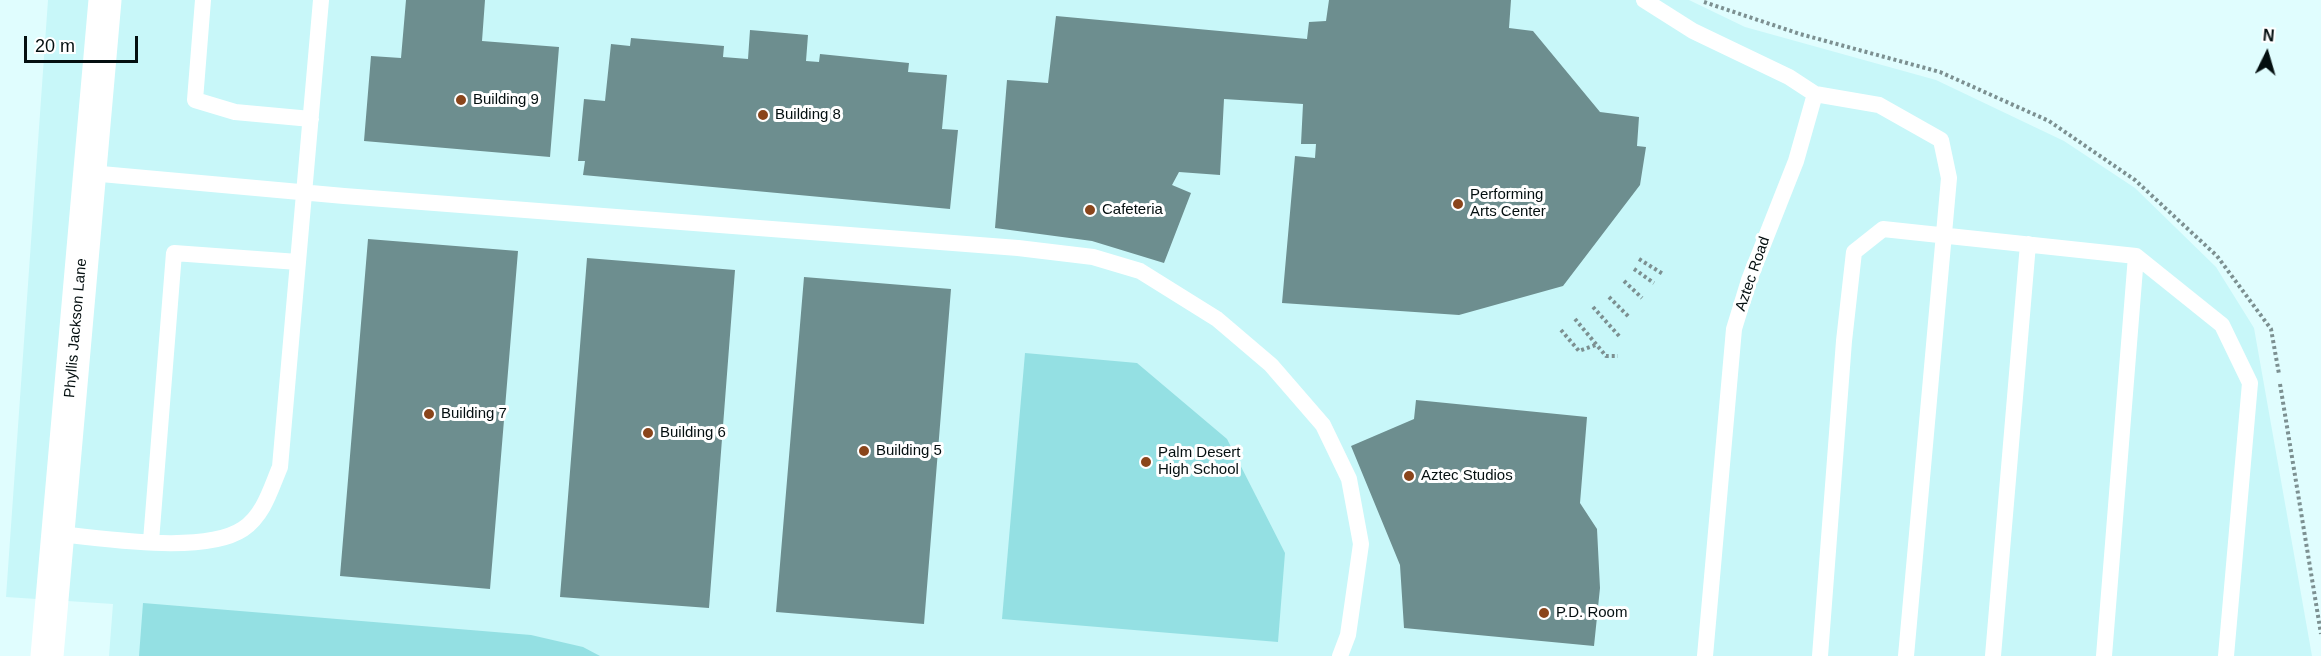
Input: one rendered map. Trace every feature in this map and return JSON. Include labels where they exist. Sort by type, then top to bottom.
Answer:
[{"type":"street","name":"Phyllis Jackson Lane","points":[[47,656],[105,0]]},
{"type":"lane","points":[[203,0],[195,100],[235,111],[311,119]]},
{"type":"lane","points":[[57,534],[184,543],[219,539],[244,529],[264,506],[280,467],[321,0]]},
{"type":"lane","points":[[1644,0],[1693,31],[1789,76],[1815,94],[1879,105],[1941,140],[1949,178],[1906,656]]},
{"type":"lane","name":"Aztec Road","points":[[1705,656],[1734,329],[1749,280],[1796,161],[1815,94]]},
{"type":"lane","points":[[90,173],[304,193],[1018,248],[1093,257],[1140,271],[1217,319],[1235,334],[1271,365],[1323,425],[1349,479],[1361,544],[1348,635],[1340,656]]},
{"type":"lane","points":[[1820,656],[1844,341],[1854,252],[1883,229],[2136,256],[2222,326],[2250,383],[2226,656]]},
{"type":"lane","points":[[1993,656],[2028,244]]},
{"type":"lane","points":[[151,541],[174,253],[298,262]]},
{"type":"lane","points":[[2104,656],[2136,256]]},
{"type":"path","points":[[1639,259],[1663,274]]},
{"type":"path","points":[[1634,269],[1654,283]]},
{"type":"path","points":[[1624,281],[1642,298]]},
{"type":"path","points":[[1609,297],[1629,317]]},
{"type":"path","points":[[1593,307],[1620,337]]},
{"type":"path","points":[[1575,319],[1606,356],[1618,356]]},
{"type":"path","points":[[1561,330],[1579,351],[1596,345]]},
{"type":"shaded area","name":"Palm Desert High School","points":[[48,0],[1689,0],[1745,27],[1936,80],[2064,141],[2135,188],[2216,267],[2254,328],[2312,656],[109,656],[113,604],[6,597]]},
{"type":"shaded area","points":[[1025,353],[1137,363],[1227,439],[1285,553],[1278,642],[1002,619]]},
{"type":"shaded area","points":[[143,603],[531,635],[583,647],[600,656],[139,656]]},
{"type":"building","name":"Building 9","points":[[406,0],[485,0],[482,41],[559,47],[550,157],[364,141],[371,56],[401,58]]},
{"type":"building","points":[[1329,0],[1511,0],[1509,28],[1533,31],[1600,112],[1639,117],[1637,146],[1646,147],[1640,185],[1563,286],[1459,315],[1282,303],[1295,156],[1315,158],[1316,144],[1301,144],[1303,104],[1224,99],[1220,175],[1179,172],[1172,185],[1191,193],[1164,263],[1092,241],[995,228],[1007,80],[1048,83],[1056,16],[1307,39],[1309,22],[1326,21]]},
{"type":"building","name":"Building 8","points":[[750,30],[808,35],[806,61],[819,62],[820,54],[909,63],[908,72],[947,75],[942,129],[958,130],[950,209],[583,175],[585,161],[578,161],[584,99],[605,101],[611,44],[630,46],[631,38],[724,46],[723,57],[748,59]]},
{"type":"building","name":"Building 7","points":[[368,239],[518,251],[490,589],[340,576]]},
{"type":"building","name":"Building 6","points":[[587,258],[735,270],[709,608],[560,597]]},
{"type":"building","name":"Building 5","points":[[804,277],[951,289],[924,624],[776,612]]},
{"type":"building","points":[[1416,400],[1587,417],[1580,503],[1597,529],[1600,588],[1594,646],[1404,628],[1400,565],[1351,446],[1414,419]]},
{"type":"place","name":"Building 9","points":[[461,100]]},
{"type":"place","name":"Building 8","points":[[763,115]]},
{"type":"place","name":"Performing Arts Center","points":[[1458,204]]},
{"type":"place","name":"Cafeteria","points":[[1090,210]]},
{"type":"place","name":"Building 7","points":[[429,414]]},
{"type":"place","name":"Building 6","points":[[648,433]]},
{"type":"place","name":"Building 5","points":[[864,451]]},
{"type":"place","name":"Palm Desert High School","points":[[1146,462]]},
{"type":"place","name":"Aztec Studios","points":[[1409,476]]},
{"type":"place","name":"P.D. Room","points":[[1544,613]]}]
